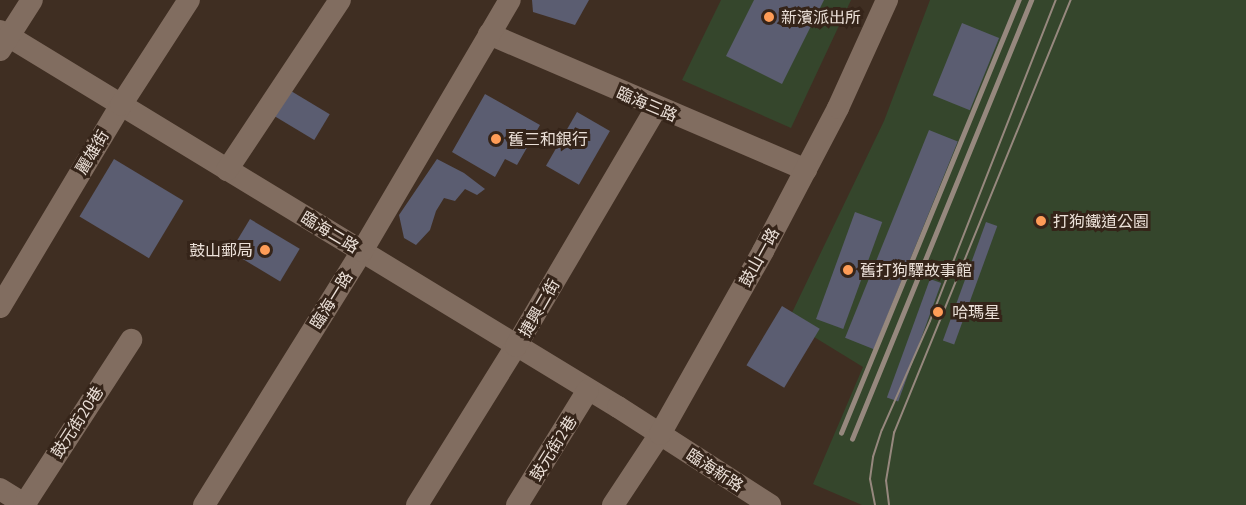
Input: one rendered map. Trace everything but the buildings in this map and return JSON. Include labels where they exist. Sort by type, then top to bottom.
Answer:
[{"type":"street","points":[[3,39],[32,0]]},
{"type":"street","name":"麗雄街","points":[[0,307],[121,105],[189,0]]},
{"type":"street","points":[[227,170],[340,0]]},
{"type":"street","name":"臨海一路","points":[[204,505],[362,251],[510,0]]},
{"type":"street","name":"鼓山一路","points":[[613,505],[660,434],[806,170],[838,108],[887,0]]},
{"type":"street","name":"臨海三路","points":[[489,34],[656,108],[806,170]]},
{"type":"street","name":"臨海二路","points":[[3,39],[121,105],[660,434]]},
{"type":"street","name":"捷興二街","points":[[417,505],[516,346],[656,108]]},
{"type":"street","name":"鼓元街20巷","points":[[25,505],[131,340]]},
{"type":"street","name":"鼓元街2巷","points":[[517,505],[588,390]]},
{"type":"street","name":"臨海新路","points":[[660,434],[770,505]]},
{"type":"street","points":[[0,489],[25,505]]},
{"type":"green space","points":[[721,0],[851,0],[791,128],[682,80]]},
{"type":"green space","name":"打狗鐵道公園","points":[[930,0],[1246,0],[1246,505],[862,505],[813,484],[863,367],[788,321],[884,121]]},
{"type":"tram line","points":[[875,505],[870,479],[873,457],[882,430],[930,321],[1056,0]]},
{"type":"tram line","points":[[889,505],[886,481],[894,433],[1071,0]]},
{"type":"railway","points":[[841,433],[1019,0]]},
{"type":"railway","points":[[852,439],[1031,0]]},
{"type":"place","name":"新濱派出所","points":[[769,17]]},
{"type":"place","name":"舊三和銀行","points":[[496,139]]},
{"type":"place","name":"打狗鐵道公園","points":[[1041,221]]},
{"type":"place","name":"鼓山郵局","points":[[265,250]]},
{"type":"place","name":"舊打狗驛故事館","points":[[848,270]]},
{"type":"place","name":"哈瑪星","points":[[938,312]]}]
